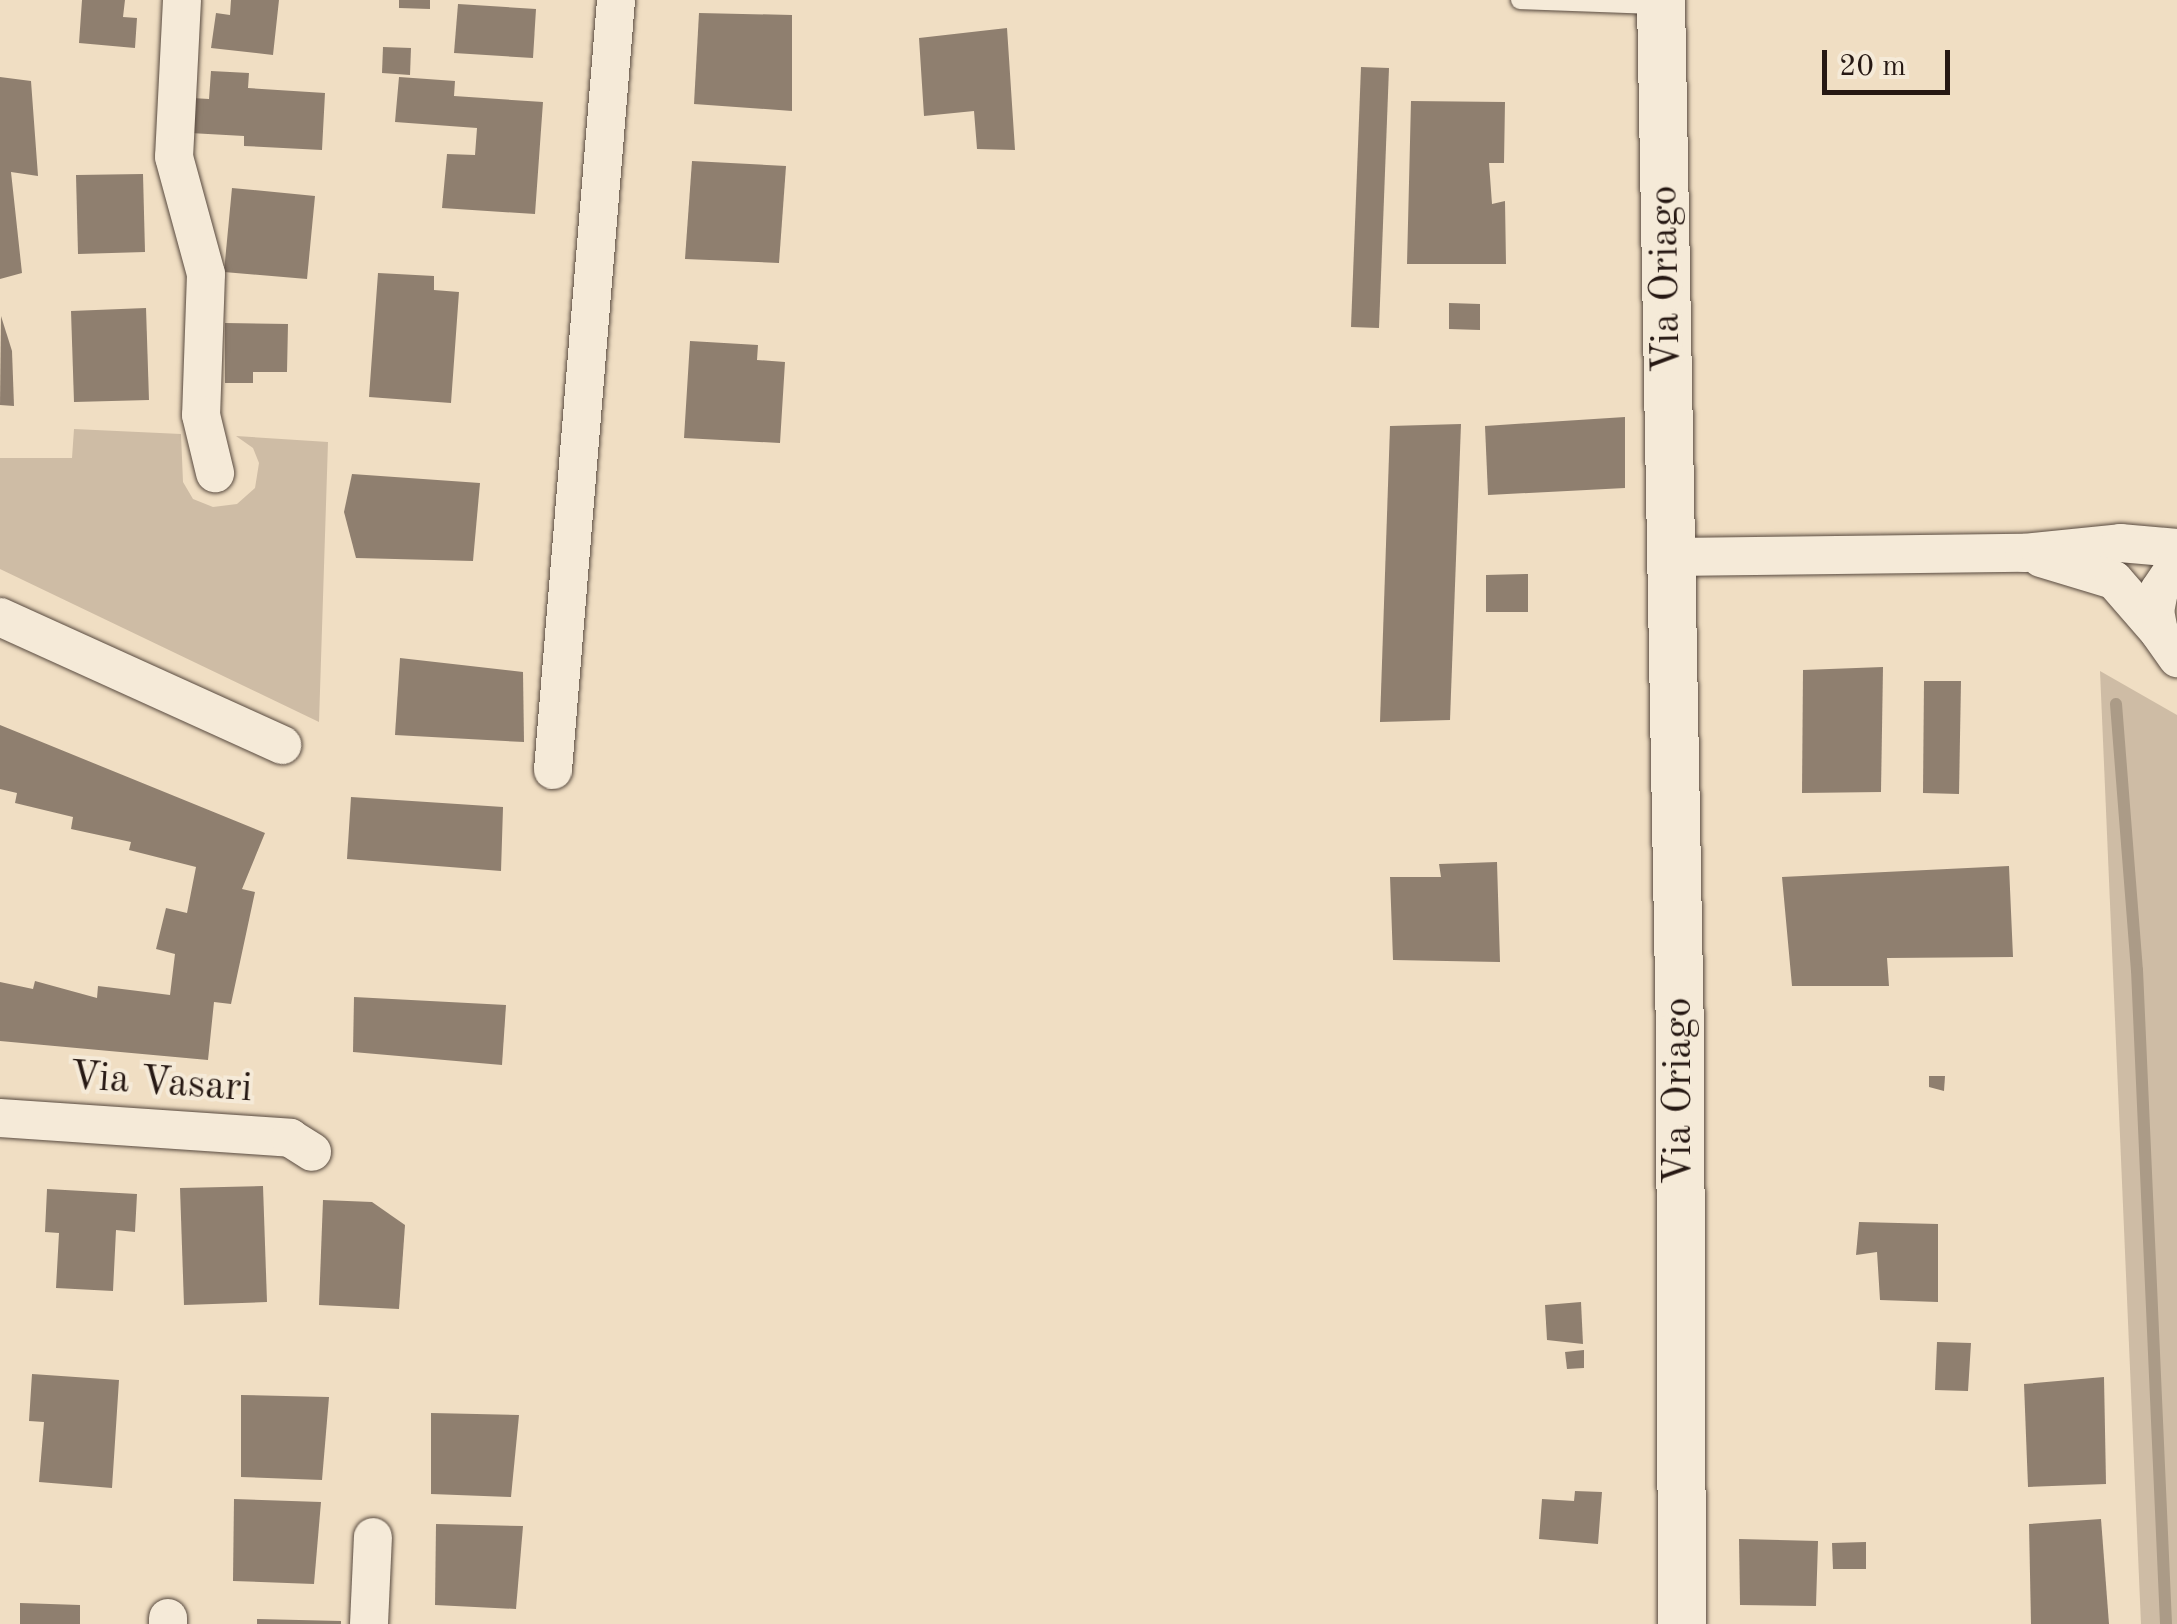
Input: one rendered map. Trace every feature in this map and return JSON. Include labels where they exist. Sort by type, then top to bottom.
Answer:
[{"type":"street","points":[[182,0],[174,158],[206,274],[201,415],[215,473]]},
{"type":"street","points":[[552,770],[616,0]]},
{"type":"street","name":"Via Oriago","points":[[1661,2],[1672,557],[1682,1624]]},
{"type":"street","points":[[1672,557],[2024,553],[2120,543],[2177,548]]},
{"type":"street","points":[[2024,553],[2114,580],[2168,645]]},
{"type":"street","points":[[2168,645],[2159,591],[2177,564]]},
{"type":"street","points":[[0,617],[282,745]]},
{"type":"street","name":"Via Vasari","points":[[0,1118],[290,1138],[312,1152]]},
{"type":"street","points":[[369,1624],[373,1537]]},
{"type":"lane","points":[[1520,0],[1661,2]]},
{"type":"shaded area","points":[[74,429],[181,434],[183,482],[193,499],[213,507],[237,504],[255,488],[259,463],[253,448],[236,436],[328,442],[319,722],[0,569],[0,458],[72,458]]},
{"type":"shaded area","points":[[2100,671],[2177,715],[2177,1624],[2141,1624]]},
{"type":"building","points":[[82,0],[125,0],[123,17],[137,18],[135,48],[79,43]]},
{"type":"building","points":[[231,0],[279,0],[273,55],[211,48],[216,13],[230,15]]},
{"type":"building","points":[[399,0],[430,0],[430,9],[399,8]]},
{"type":"building","points":[[458,4],[536,9],[533,58],[454,53]]},
{"type":"building","points":[[699,13],[792,15],[792,111],[694,104]]},
{"type":"building","points":[[1007,28],[1015,150],[977,149],[974,111],[924,116],[919,38]]},
{"type":"building","points":[[383,47],[411,48],[410,75],[382,73]]},
{"type":"building","points":[[1361,67],[1389,68],[1379,328],[1351,327]]},
{"type":"building","points":[[211,71],[249,73],[248,88],[325,93],[322,150],[244,146],[244,136],[190,133],[192,98],[209,99]]},
{"type":"building","points":[[0,77],[31,81],[38,176],[11,172],[22,273],[0,279]]},
{"type":"building","points":[[399,77],[455,81],[454,96],[543,102],[535,214],[442,208],[447,154],[475,155],[477,128],[395,122]]},
{"type":"building","points":[[1411,101],[1505,102],[1504,163],[1489,163],[1492,204],[1505,201],[1506,264],[1407,264]]},
{"type":"building","points":[[692,161],[786,166],[779,263],[685,259]]},
{"type":"building","points":[[143,174],[145,252],[78,254],[76,175]]},
{"type":"building","points":[[232,188],[315,196],[307,279],[224,272]]},
{"type":"building","points":[[378,273],[434,276],[434,290],[459,292],[451,403],[369,397]]},
{"type":"building","points":[[1449,303],[1480,304],[1480,330],[1449,329]]},
{"type":"building","points":[[146,308],[149,400],[74,402],[71,311]]},
{"type":"building","points":[[1,316],[12,351],[14,406],[0,405]]},
{"type":"building","points":[[225,323],[288,324],[287,372],[253,372],[253,383],[225,383]]},
{"type":"building","points":[[690,341],[758,345],[757,360],[785,362],[780,443],[684,438]]},
{"type":"building","points":[[1625,417],[1625,488],[1488,495],[1485,426]]},
{"type":"building","points":[[1461,424],[1450,720],[1380,722],[1390,426]]},
{"type":"building","points":[[352,474],[480,483],[473,561],[356,558],[344,512]]},
{"type":"building","points":[[1528,574],[1528,612],[1486,612],[1486,575]]},
{"type":"building","points":[[400,658],[523,672],[524,742],[395,735]]},
{"type":"building","points":[[1883,667],[1881,792],[1802,793],[1803,670]]},
{"type":"building","points":[[1924,681],[1961,681],[1959,794],[1923,793]]},
{"type":"building","points":[[0,725],[265,833],[242,889],[255,892],[231,1004],[214,1002],[208,1060],[0,1041],[0,982],[33,989],[35,981],[97,998],[98,986],[170,995],[175,954],[156,949],[166,908],[187,913],[196,867],[129,850],[131,842],[71,829],[73,817],[15,803],[17,793],[0,789]]},
{"type":"building","points":[[351,797],[503,807],[501,871],[347,859]]},
{"type":"building","points":[[1497,862],[1500,962],[1393,960],[1390,877],[1441,877],[1439,864]]},
{"type":"building","points":[[2009,866],[2013,957],[1887,958],[1889,986],[1792,986],[1782,877]]},
{"type":"building","points":[[354,997],[506,1005],[502,1065],[353,1052]]},
{"type":"building","points":[[1929,1076],[1945,1076],[1944,1091],[1929,1087]]},
{"type":"building","points":[[263,1186],[267,1302],[184,1305],[180,1188]]},
{"type":"building","points":[[47,1189],[137,1194],[135,1232],[116,1230],[113,1291],[56,1288],[59,1233],[45,1232]]},
{"type":"building","points":[[323,1200],[372,1202],[405,1225],[399,1309],[319,1305]]},
{"type":"building","points":[[1859,1222],[1938,1224],[1938,1302],[1880,1300],[1877,1252],[1856,1255]]},
{"type":"building","points":[[1581,1302],[1583,1344],[1547,1340],[1545,1305]]},
{"type":"building","points":[[1937,1342],[1971,1343],[1968,1391],[1935,1390]]},
{"type":"building","points":[[1584,1350],[1584,1368],[1567,1369],[1565,1352]]},
{"type":"building","points":[[32,1374],[119,1380],[112,1488],[39,1482],[44,1422],[29,1421]]},
{"type":"building","points":[[2104,1377],[2106,1484],[2028,1487],[2024,1384]]},
{"type":"building","points":[[241,1395],[329,1397],[322,1480],[241,1477]]},
{"type":"building","points":[[431,1413],[519,1415],[511,1497],[431,1494]]},
{"type":"building","points":[[1575,1491],[1602,1492],[1598,1544],[1539,1539],[1542,1499],[1574,1501]]},
{"type":"building","points":[[234,1499],[321,1502],[314,1584],[233,1581]]},
{"type":"building","points":[[2101,1519],[2109,1624],[2031,1624],[2029,1524]]},
{"type":"building","points":[[436,1524],[523,1526],[516,1609],[435,1605]]},
{"type":"building","points":[[1739,1539],[1818,1541],[1816,1606],[1740,1605]]},
{"type":"building","points":[[1866,1542],[1866,1569],[1833,1569],[1832,1543]]},
{"type":"building","points":[[20,1603],[80,1605],[80,1624],[20,1624]]},
{"type":"building","points":[[257,1619],[341,1621],[341,1624],[257,1624]]},
{"type":"waterway","points":[[2116,704],[2137,970],[2166,1624]]}]
